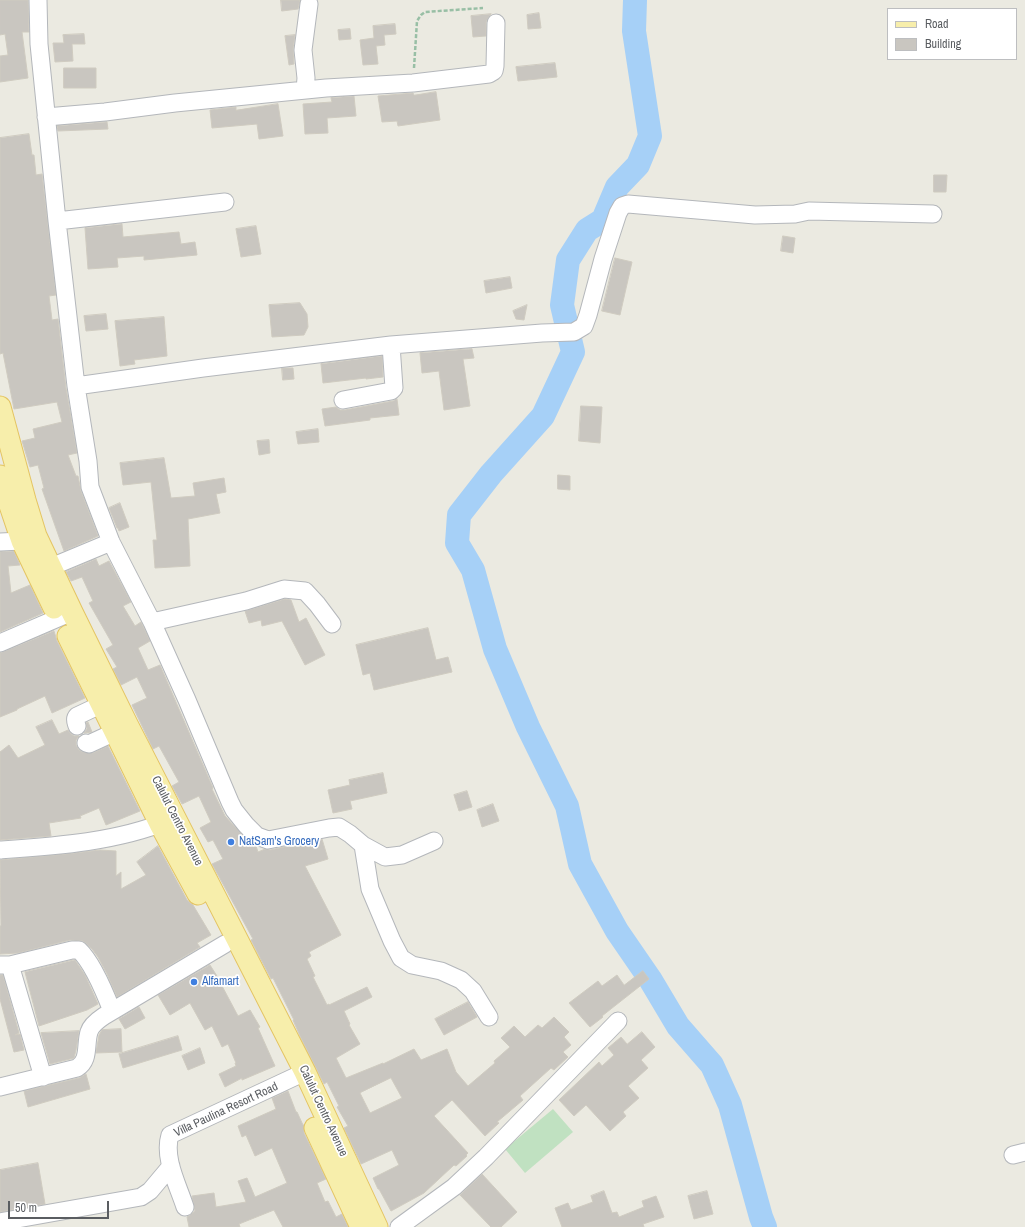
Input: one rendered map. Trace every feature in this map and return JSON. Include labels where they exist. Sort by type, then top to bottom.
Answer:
[{"type":"main road","name":"Calulut Centro Avenue","points":[[0,407],[24,500],[29,538]]},
{"type":"main road","name":"Calulut Centro Avenue","points":[[0,476],[122,730],[299,1076],[352,1189],[377,1227]]},
{"type":"main road","name":"Calulut Centro Avenue","points":[[168,821],[225,944],[299,1076]]},
{"type":"main road","name":"Calulut Centro Avenue","points":[[352,1189],[360,1227]]},
{"type":"street","points":[[38,0],[39,44],[56,221],[76,386],[88,461],[90,487],[111,542],[152,622],[230,802],[246,825],[257,836],[268,840],[339,827],[363,845],[384,857],[402,855],[434,842]]},
{"type":"street","points":[[305,90],[306,78],[303,50],[309,4]]},
{"type":"street","points":[[46,117],[106,112],[175,103],[305,90],[413,83],[490,74],[494,71],[495,66],[496,23]]},
{"type":"street","points":[[56,221],[225,202]]},
{"type":"street","points":[[76,386],[203,368],[391,345],[542,333],[567,333],[584,326],[608,240],[618,213],[622,206],[628,204],[755,214],[794,214],[808,211],[933,214]]},
{"type":"street","points":[[343,400],[391,391],[394,388],[391,345]]},
{"type":"street","points":[[0,542],[29,538]]},
{"type":"street","points":[[45,570],[111,542]]},
{"type":"street","points":[[152,622],[246,601],[284,589],[305,591],[318,604],[332,624]]},
{"type":"street","points":[[0,643],[66,615]]},
{"type":"street","points":[[77,726],[75,721],[77,716],[109,702]]},
{"type":"street","points":[[86,743],[89,744],[122,730]]},
{"type":"street","points":[[0,850],[108,839],[168,821]]},
{"type":"street","points":[[363,845],[370,889],[392,941],[401,958],[412,965],[441,971],[461,980],[473,991],[489,1017]]},
{"type":"street","points":[[0,1088],[77,1068],[82,1065],[86,1059],[89,1031],[94,1023],[225,944]]},
{"type":"street","points":[[43,1077],[5,965],[72,950],[79,950],[86,957],[112,1011]]},
{"type":"street","points":[[399,1227],[454,1187],[486,1157],[618,1021]]},
{"type":"street","name":"Villa Paulina Resort Road","points":[[185,1207],[171,1166],[168,1143],[170,1135],[299,1076]]},
{"type":"street","points":[[0,1222],[141,1197],[150,1191],[171,1166]]},
{"type":"path","points":[[413,83],[417,21],[421,15],[426,12],[483,8]]},
{"type":"green space","points":[[553,1109],[573,1132],[525,1173],[505,1149]]},
{"type":"building","points":[[0,0],[28,0],[29,32],[22,32],[28,78],[0,82],[0,56],[8,55],[5,34],[0,35]]},
{"type":"building","points":[[281,0],[300,0],[298,9],[282,11]]},
{"type":"building","points":[[539,13],[541,28],[528,29],[527,15]]},
{"type":"building","points":[[491,14],[486,22],[486,36],[473,37],[471,16]]},
{"type":"building","points":[[395,24],[396,34],[384,35],[385,45],[376,46],[378,64],[363,65],[360,40],[374,38],[373,26]]},
{"type":"building","points":[[350,29],[351,39],[339,40],[338,30]]},
{"type":"building","points":[[84,34],[85,44],[72,44],[73,61],[55,62],[53,43],[64,43],[63,35]]},
{"type":"building","points":[[295,35],[293,49],[294,64],[289,65],[285,36]]},
{"type":"building","points":[[555,63],[557,77],[518,81],[516,67]]},
{"type":"building","points":[[64,68],[96,68],[96,88],[64,88]]},
{"type":"building","points":[[436,92],[440,120],[398,126],[397,121],[382,122],[378,96],[413,93],[414,95]]},
{"type":"building","points":[[354,96],[356,116],[327,118],[328,133],[305,134],[303,104],[332,102],[331,98]]},
{"type":"building","points":[[278,104],[283,136],[259,139],[257,124],[212,128],[210,110],[236,107],[236,110]]},
{"type":"building","points":[[107,122],[108,129],[58,131],[57,126]]},
{"type":"building","points":[[29,134],[32,155],[34,155],[36,175],[42,174],[56,295],[49,296],[52,320],[58,319],[66,388],[77,453],[68,455],[76,476],[78,476],[81,491],[98,536],[64,551],[42,489],[44,488],[38,465],[30,467],[22,441],[35,438],[33,429],[62,422],[57,402],[14,409],[3,353],[0,354],[0,138]]},
{"type":"building","points":[[934,175],[947,175],[946,192],[934,192]]},
{"type":"building","points":[[122,224],[123,237],[179,232],[181,244],[195,242],[197,255],[144,260],[144,256],[117,258],[118,267],[88,269],[85,228]]},
{"type":"building","points":[[256,226],[261,254],[241,257],[236,229]]},
{"type":"building","points":[[783,236],[795,238],[793,253],[781,251]]},
{"type":"building","points":[[615,258],[632,262],[620,315],[602,311]]},
{"type":"building","points":[[510,277],[512,288],[486,293],[484,281]]},
{"type":"building","points":[[300,303],[307,314],[308,327],[304,335],[272,337],[269,305]]},
{"type":"building","points":[[527,305],[524,320],[516,319],[513,311]]},
{"type":"building","points":[[106,314],[108,329],[86,331],[84,316]]},
{"type":"building","points":[[164,317],[167,356],[134,360],[135,364],[120,366],[115,321]]},
{"type":"building","points":[[472,349],[474,358],[463,359],[470,406],[444,410],[439,371],[422,373],[420,353]]},
{"type":"building","points":[[382,356],[383,377],[323,383],[321,364]]},
{"type":"building","points":[[282,368],[293,368],[294,379],[283,380]]},
{"type":"building","points":[[397,399],[399,415],[370,418],[370,420],[325,426],[322,409],[336,407],[340,410],[345,410]]},
{"type":"building","points":[[581,406],[602,407],[600,443],[579,441]]},
{"type":"building","points":[[318,429],[319,442],[298,444],[296,432]]},
{"type":"building","points":[[269,440],[270,453],[259,455],[257,441]]},
{"type":"building","points":[[164,458],[171,498],[195,496],[193,483],[224,478],[226,492],[216,494],[220,513],[188,519],[190,566],[155,568],[153,540],[157,540],[151,482],[123,485],[120,463]]},
{"type":"building","points":[[558,475],[570,476],[570,490],[558,489]]},
{"type":"building","points":[[120,503],[129,527],[119,531],[109,508]]},
{"type":"building","points":[[14,551],[20,565],[8,566],[11,593],[30,585],[43,613],[0,632],[0,552]]},
{"type":"building","points":[[96,559],[99,566],[109,561],[131,602],[123,606],[135,626],[141,622],[150,641],[138,648],[148,670],[160,665],[213,788],[212,789],[225,816],[250,845],[252,844],[256,846],[258,852],[265,849],[270,850],[322,839],[328,859],[305,866],[341,935],[309,952],[311,956],[307,959],[315,976],[313,977],[327,1005],[367,987],[372,997],[344,1011],[350,1024],[349,1025],[360,1044],[336,1058],[346,1078],[383,1064],[414,1049],[421,1060],[447,1049],[456,1072],[468,1086],[495,1063],[494,1061],[510,1047],[501,1038],[514,1026],[525,1037],[538,1025],[542,1028],[554,1017],[569,1032],[564,1037],[571,1045],[563,1052],[568,1057],[554,1070],[551,1068],[520,1096],[523,1100],[497,1122],[499,1123],[485,1136],[452,1100],[434,1116],[468,1153],[466,1155],[467,1156],[456,1166],[454,1165],[424,1193],[391,1211],[373,1178],[399,1165],[392,1150],[361,1164],[344,1128],[348,1126],[337,1107],[339,1106],[327,1082],[324,1084],[273,978],[271,979],[251,940],[253,939],[212,864],[223,859],[213,840],[208,842],[200,828],[211,822],[199,796],[182,804],[172,786],[179,782],[159,746],[153,749],[132,705],[147,698],[137,677],[121,685],[113,669],[117,667],[106,649],[113,645],[89,603],[93,601],[82,577],[71,581],[66,572]],"holes":[[[391,1078],[402,1098],[370,1113],[360,1093]]]},
{"type":"building","points":[[285,599],[291,600],[299,622],[306,618],[325,655],[305,665],[282,621],[262,626],[261,620],[249,623],[245,611]]},
{"type":"building","points":[[428,628],[436,660],[448,657],[452,672],[374,690],[370,673],[363,675],[356,645]]},
{"type":"building","points":[[54,631],[57,641],[85,698],[52,713],[45,696],[0,717],[0,653]]},
{"type":"building","points":[[52,720],[59,734],[68,730],[74,736],[79,736],[76,740],[76,745],[79,750],[83,752],[93,753],[108,746],[140,811],[106,825],[99,808],[80,816],[81,818],[49,823],[51,836],[0,840],[0,752],[9,745],[18,758],[45,745],[36,727]]},
{"type":"building","points":[[88,722],[92,732],[84,733],[87,729],[86,723]]},
{"type":"building","points":[[383,773],[387,793],[350,801],[352,809],[333,813],[328,790],[350,785],[349,780]]},
{"type":"building","points":[[467,791],[472,807],[459,811],[454,795]]},
{"type":"building","points":[[493,804],[499,821],[482,827],[477,810]]},
{"type":"building","points":[[158,846],[187,900],[193,905],[211,935],[197,943],[200,947],[117,997],[98,957],[83,941],[70,940],[18,953],[0,954],[0,860],[100,850],[116,851],[116,876],[121,872],[121,889],[146,875],[137,862]]},
{"type":"building","points":[[75,960],[85,975],[98,1004],[87,1010],[39,1026],[25,972]]},
{"type":"building","points":[[210,965],[222,984],[238,1016],[250,1010],[260,1027],[258,1028],[275,1066],[242,1080],[242,1078],[225,1087],[219,1074],[236,1066],[228,1044],[222,1047],[212,1026],[205,1030],[190,1003],[170,1015],[158,995]]},
{"type":"building","points":[[643,971],[649,979],[590,1027],[569,1003],[598,981],[602,986],[617,975],[624,985]]},
{"type":"building","points":[[0,975],[3,975],[19,1033],[15,1035],[20,1034],[24,1050],[14,1052],[0,999]]},
{"type":"building","points":[[468,1002],[477,1017],[444,1035],[435,1019]]},
{"type":"building","points":[[139,1007],[145,1018],[125,1029],[119,1019]]},
{"type":"building","points":[[121,1029],[122,1052],[96,1053],[99,1035],[102,1030]]},
{"type":"building","points":[[79,1031],[74,1058],[50,1064],[41,1033]]},
{"type":"building","points":[[642,1032],[655,1047],[641,1060],[648,1068],[628,1086],[639,1098],[623,1112],[626,1116],[610,1131],[586,1105],[574,1116],[559,1100],[599,1062],[602,1066],[614,1055],[608,1048],[621,1037],[627,1044]]},
{"type":"building","points":[[178,1036],[182,1050],[123,1068],[119,1054]]},
{"type":"building","points":[[200,1048],[205,1063],[188,1070],[182,1056]]},
{"type":"building","points":[[86,1074],[90,1089],[28,1107],[24,1091],[79,1078]]},
{"type":"building","points":[[288,1091],[296,1112],[304,1125],[304,1133],[326,1179],[317,1183],[325,1202],[328,1201],[336,1217],[342,1214],[348,1227],[283,1227],[274,1210],[239,1224],[240,1227],[189,1227],[187,1217],[195,1211],[192,1196],[214,1193],[216,1207],[246,1202],[238,1181],[247,1178],[255,1197],[287,1183],[272,1148],[255,1156],[246,1135],[242,1137],[238,1126],[276,1109],[272,1098]]},
{"type":"building","points":[[38,1163],[45,1204],[0,1212],[0,1170]]},
{"type":"building","points":[[482,1174],[517,1212],[501,1227],[491,1227],[460,1195]]},
{"type":"building","points":[[604,1191],[612,1213],[617,1212],[619,1217],[644,1207],[642,1201],[656,1196],[664,1217],[643,1224],[644,1227],[562,1227],[555,1208],[568,1203],[571,1210],[593,1202],[591,1196]]},
{"type":"building","points":[[707,1191],[713,1214],[694,1219],[688,1196]]},
{"type":"waterway","points":[[635,0],[634,31],[650,136],[638,165],[617,187],[603,220],[587,230],[568,260],[562,305],[573,352],[543,416],[491,474],[459,515],[457,543],[473,570],[495,649],[528,727],[567,806],[580,864],[617,931],[650,979],[678,1026],[712,1065],[730,1105],[765,1227]]},
{"type":"place","name":"NatSam's Grocery","points":[[231,842]]},
{"type":"place","name":"Alfamart","points":[[194,982]]}]
